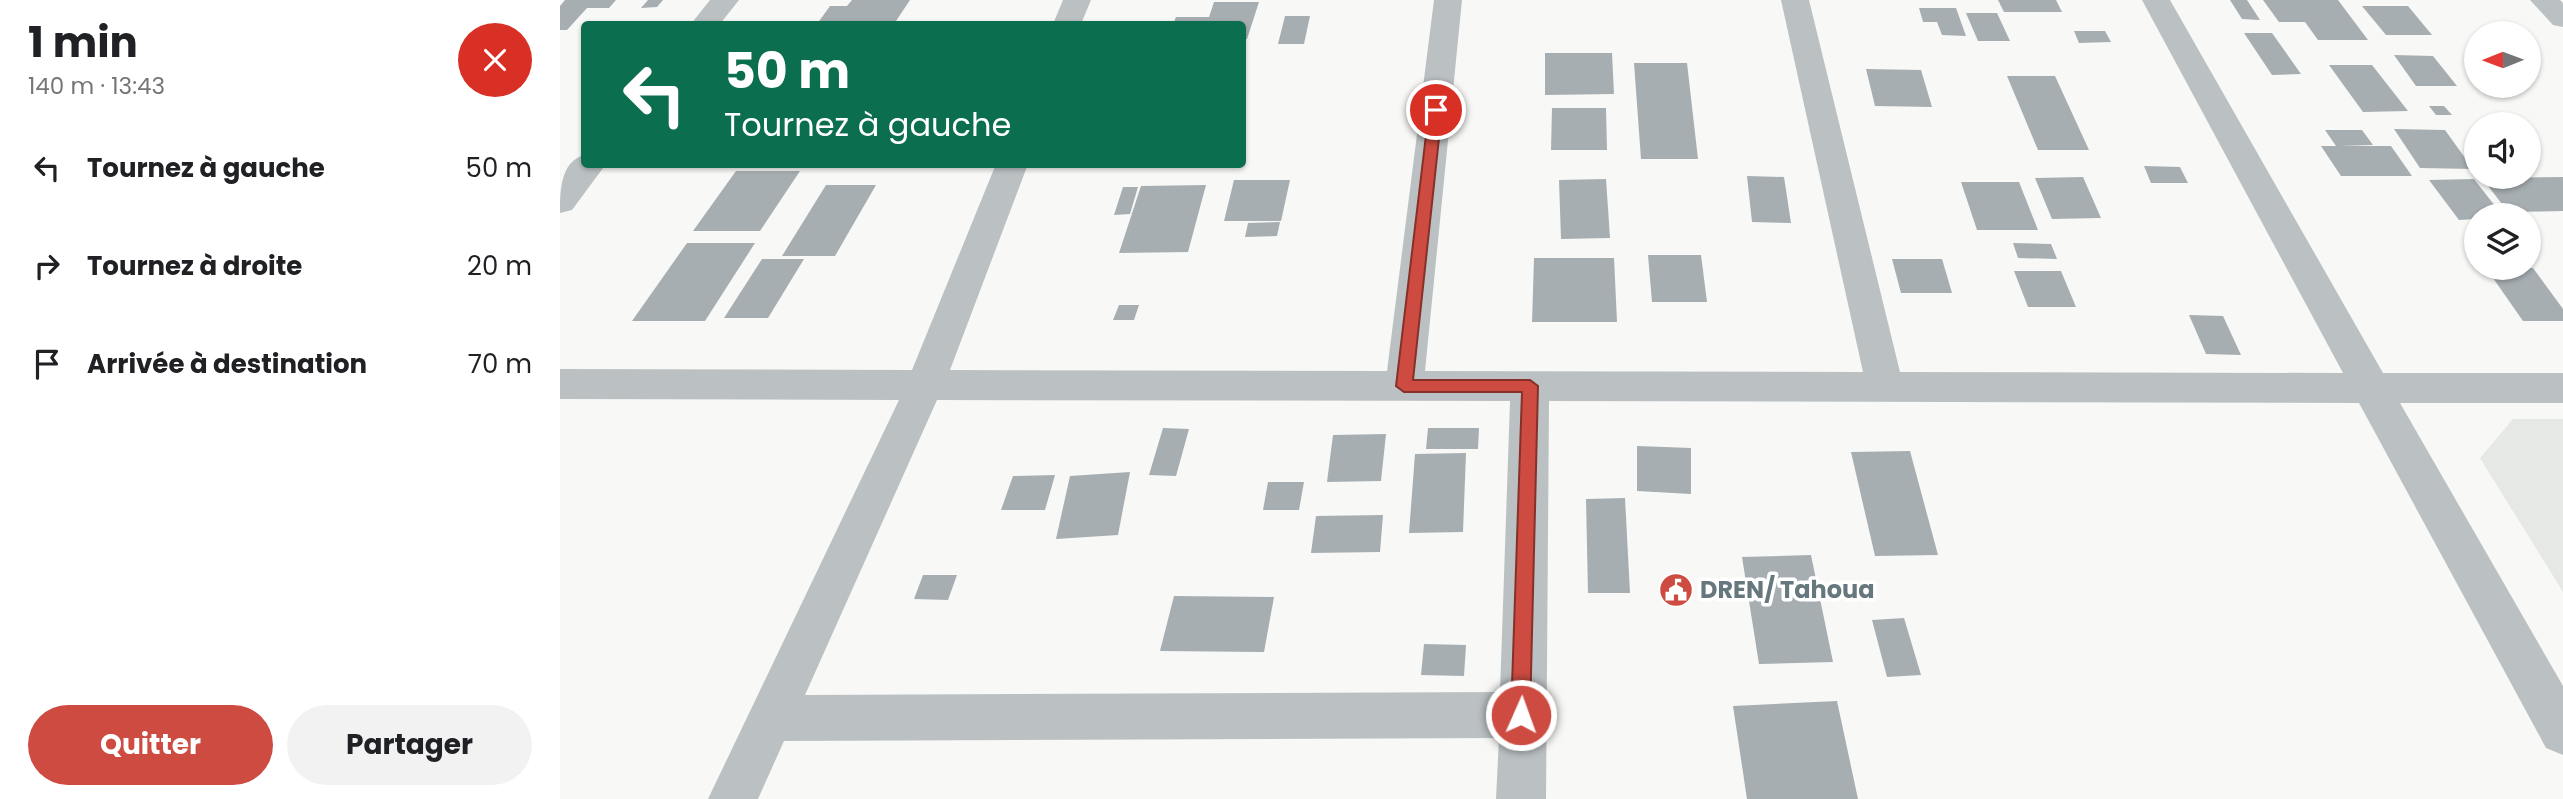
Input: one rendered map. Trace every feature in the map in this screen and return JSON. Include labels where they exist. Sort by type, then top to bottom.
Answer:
[{"type":"street","points":[[708,21],[725,0]]},
{"type":"street","points":[[1068,21],[1077,0]]},
{"type":"street","points":[[1404,386],[1448,0]]},
{"type":"street","points":[[1795,0],[1885,387]]},
{"type":"street","points":[[2156,0],[2563,732]]},
{"type":"street","points":[[2544,0],[2563,19]]},
{"type":"street","points":[[560,202],[587,168]]},
{"type":"street","points":[[733,799],[925,384],[1010,168]]},
{"type":"street","points":[[560,384],[2563,388]]},
{"type":"street","points":[[1521,799],[1530,386]]},
{"type":"street","points":[[770,718],[1521,715]]},
{"type":"shaded area","points":[[2513,419],[2563,419],[2563,592],[2480,458]]},
{"type":"building","points":[[565,0],[616,0],[609,8],[587,8],[567,30],[560,30],[560,6]]},
{"type":"building","points":[[648,0],[663,0],[657,7],[641,8]]},
{"type":"building","points":[[852,0],[910,0],[896,21],[819,21],[830,6],[847,6]]},
{"type":"building","points":[[1998,0],[2056,0],[2062,12],[2004,12]]},
{"type":"building","points":[[2230,0],[2247,0],[2260,20],[2242,19]]},
{"type":"building","points":[[2263,0],[2338,0],[2368,40],[2318,40],[2305,22],[2279,22]]},
{"type":"building","points":[[1214,2],[1259,2],[1247,39],[1246,21],[1174,21],[1176,17],[1209,17]]},
{"type":"building","points":[[2362,6],[2408,6],[2432,35],[2386,35]]},
{"type":"building","points":[[1919,8],[1956,8],[1966,36],[1942,35],[1937,22],[1923,22]]},
{"type":"building","points":[[1966,13],[1997,13],[2010,41],[1978,41]]},
{"type":"building","points":[[1285,16],[1310,16],[1304,44],[1278,44]]},
{"type":"building","points":[[2074,31],[2105,31],[2111,42],[2079,43]]},
{"type":"building","points":[[2244,33],[2272,33],[2301,74],[2272,75]]},
{"type":"building","points":[[1545,53],[1612,53],[1614,94],[1545,95]]},
{"type":"building","points":[[2394,55],[2433,56],[2457,86],[2416,86]]},
{"type":"building","points":[[1634,63],[1687,63],[1698,159],[1641,159]]},
{"type":"building","points":[[2329,65],[2372,65],[2408,111],[2363,112]]},
{"type":"building","points":[[1866,69],[1921,70],[1932,107],[1875,106]]},
{"type":"building","points":[[2007,76],[2055,76],[2089,150],[2038,150]]},
{"type":"building","points":[[2429,106],[2444,106],[2452,115],[2436,115]]},
{"type":"building","points":[[1552,108],[1606,108],[1607,150],[1551,150]]},
{"type":"building","points":[[2394,129],[2445,130],[2464,156],[2464,169],[2420,168]]},
{"type":"building","points":[[2325,130],[2362,130],[2373,145],[2340,146],[2391,146],[2412,176],[2341,176],[2321,146],[2336,146]]},
{"type":"building","points":[[2144,166],[2180,167],[2188,183],[2151,183]]},
{"type":"building","points":[[736,171],[800,171],[760,231],[693,231]]},
{"type":"building","points":[[1747,176],[1784,177],[1791,223],[1752,222]]},
{"type":"building","points":[[2083,177],[2101,218],[2052,219],[2035,178]]},
{"type":"building","points":[[2541,177],[2563,177],[2563,211],[2541,211],[2541,203],[2501,203],[2490,189],[2541,189]]},
{"type":"building","points":[[1606,179],[1610,238],[1561,239],[1559,180]]},
{"type":"building","points":[[2464,179],[2464,189],[2482,189],[2493,203],[2464,203],[2464,220],[2459,220],[2429,180]]},
{"type":"building","points":[[1234,180],[1290,180],[1281,221],[1224,221]]},
{"type":"building","points":[[1961,182],[2019,182],[2038,230],[1977,230]]},
{"type":"building","points":[[826,185],[876,185],[835,256],[782,256]]},
{"type":"building","points":[[1206,185],[1188,252],[1119,253],[1141,186]]},
{"type":"building","points":[[1123,187],[1138,187],[1130,214],[1114,215]]},
{"type":"building","points":[[1280,222],[1277,236],[1245,237],[1248,223]]},
{"type":"building","points":[[687,243],[755,243],[705,321],[632,321]]},
{"type":"building","points":[[2013,243],[2051,244],[2057,259],[2018,258]]},
{"type":"building","points":[[1648,255],[1701,255],[1707,302],[1652,302]]},
{"type":"building","points":[[1534,258],[1614,258],[1617,322],[1532,322]]},
{"type":"building","points":[[762,259],[804,259],[768,318],[724,318]]},
{"type":"building","points":[[1892,259],[1942,259],[1952,293],[1901,293]]},
{"type":"building","points":[[2014,271],[2061,271],[2076,307],[2028,307]]},
{"type":"building","points":[[2541,279],[2563,309],[2563,321],[2523,321],[2494,280]]},
{"type":"building","points":[[1119,305],[1139,305],[1134,320],[1113,320]]},
{"type":"building","points":[[2189,315],[2223,316],[2241,355],[2206,354]]},
{"type":"building","points":[[1163,428],[1189,429],[1176,476],[1149,475]]},
{"type":"building","points":[[1428,428],[1479,428],[1478,449],[1426,449]]},
{"type":"building","points":[[1386,434],[1381,481],[1327,482],[1333,435]]},
{"type":"building","points":[[1637,446],[1691,448],[1691,494],[1637,491]]},
{"type":"building","points":[[1910,451],[1938,555],[1875,556],[1851,452]]},
{"type":"building","points":[[1466,453],[1463,532],[1409,533],[1415,454]]},
{"type":"building","points":[[1130,472],[1118,535],[1056,539],[1070,476]]},
{"type":"building","points":[[1055,475],[1045,510],[1001,510],[1013,476]]},
{"type":"building","points":[[1268,482],[1304,482],[1299,510],[1263,510]]},
{"type":"building","points":[[1625,498],[1630,593],[1588,593],[1586,499]]},
{"type":"building","points":[[1383,515],[1380,552],[1311,553],[1316,516]]},
{"type":"building","points":[[1811,555],[1833,662],[1759,664],[1742,557]]},
{"type":"building","points":[[923,575],[957,575],[948,600],[914,599]]},
{"type":"building","points":[[1174,596],[1274,597],[1264,652],[1160,651]]},
{"type":"building","points":[[1904,618],[1921,675],[1887,677],[1872,620]]},
{"type":"building","points":[[1424,644],[1466,645],[1464,676],[1421,675]]},
{"type":"building","points":[[1837,701],[1858,799],[1747,799],[1733,706]]},
{"type":"place","name":"DREN/ Tahoua","points":[[1676,590]]},
{"type":"route","points":[[1436,110],[1404,386],[1530,386],[1521,715]]}]
